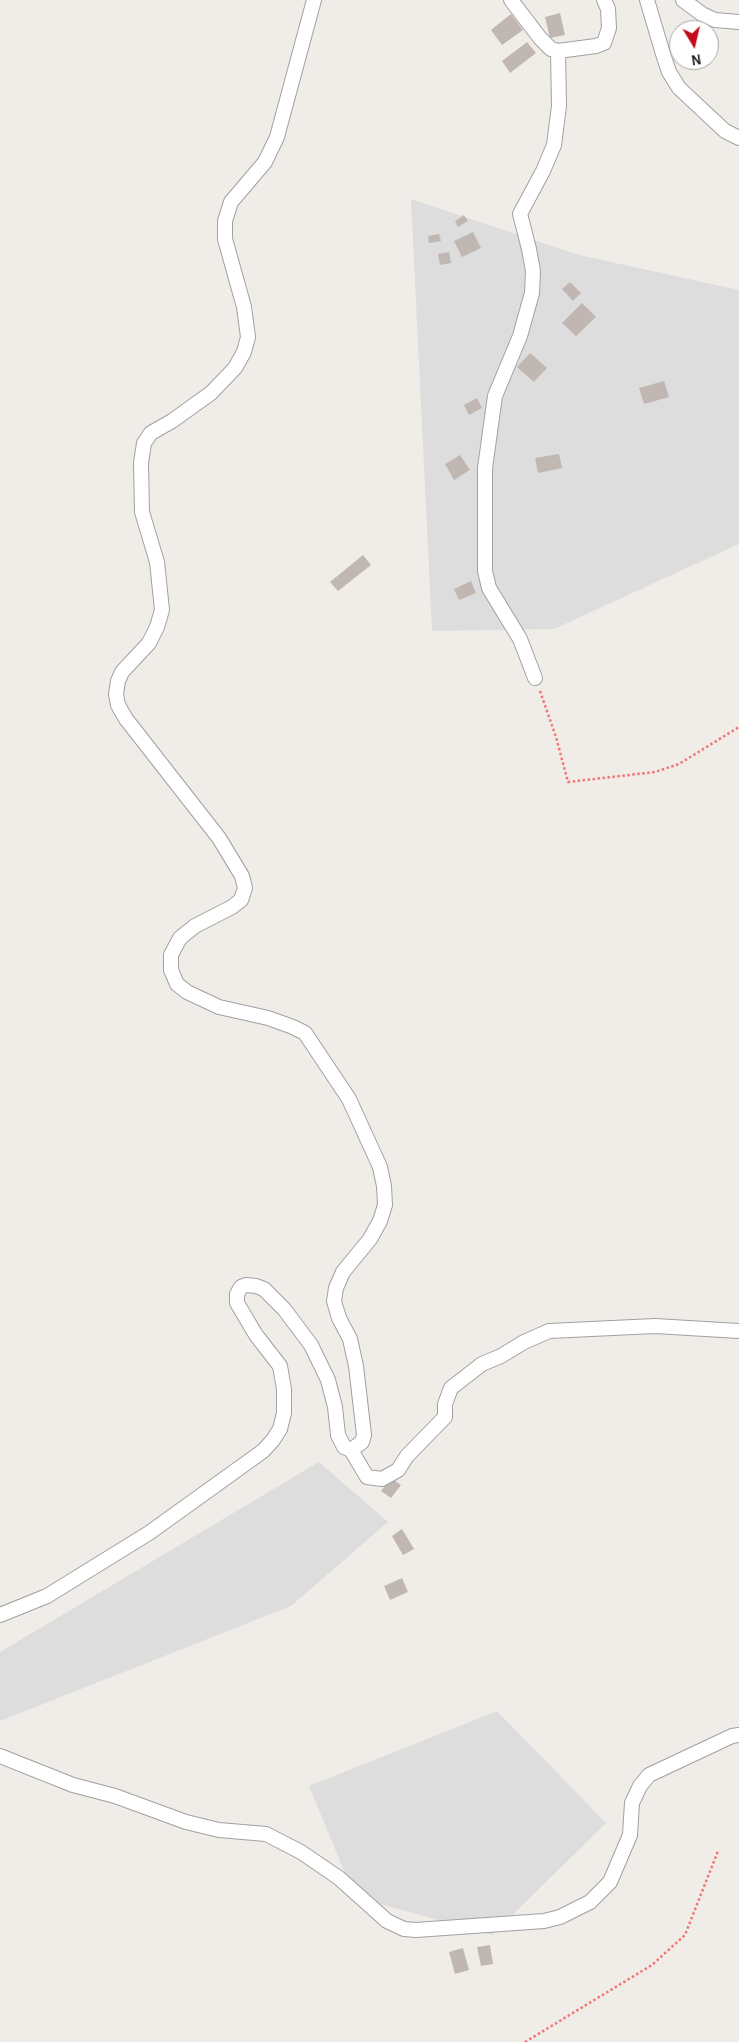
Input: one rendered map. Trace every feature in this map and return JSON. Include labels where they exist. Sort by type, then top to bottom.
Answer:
[{"type":"street","points":[[314,0],[277,136],[265,162],[231,202],[225,221],[225,239],[244,307],[248,336],[244,352],[236,368],[211,393],[172,421],[151,432],[144,443],[141,463],[142,512],[157,562],[162,610],[157,627],[149,643],[122,672],[116,694],[118,705],[126,719],[214,831],[242,876],[245,888],[241,900],[221,914],[195,926],[180,938],[170,955],[171,970],[177,984],[187,992],[219,1007],[268,1018],[305,1033],[349,1099],[380,1166],[385,1205],[380,1221],[370,1239],[343,1272],[336,1288],[334,1301],[339,1318],[350,1339],[360,1391],[364,1435],[362,1442],[351,1450]]},
{"type":"street","points":[[511,0],[540,38],[551,49],[558,51],[596,46],[604,43],[609,28],[608,9],[604,0]]},
{"type":"street","points":[[647,0],[669,72],[679,88],[725,131],[739,138]]},
{"type":"street","points":[[683,0],[702,14],[715,20],[739,22]]},
{"type":"street","points":[[535,678],[520,639],[489,588],[484,571],[484,500],[489,431],[495,396],[520,336],[532,293],[533,271],[520,214],[543,171],[554,145],[559,106],[558,51]]},
{"type":"street","points":[[0,1615],[47,1596],[149,1533],[263,1451],[273,1440],[280,1429],[284,1413],[284,1389],[280,1366],[245,1319],[237,1303],[237,1294],[241,1287],[246,1285],[264,1289],[284,1309],[311,1345],[328,1380],[335,1407],[340,1441],[344,1447],[351,1450],[367,1477],[382,1479],[398,1470],[407,1456],[445,1416],[445,1404],[451,1388],[465,1375],[524,1342],[549,1331],[655,1326],[739,1331]]},
{"type":"street","points":[[0,1756],[73,1785],[115,1796],[186,1822],[219,1830],[266,1834],[301,1852],[339,1878],[387,1921],[404,1929],[416,1930],[544,1921],[590,1902],[610,1882],[630,1835],[632,1803],[640,1786],[650,1775],[732,1736],[739,1735]]},
{"type":"path","points":[[535,678],[556,737],[568,782],[655,772],[680,764],[739,727]]},
{"type":"path","points":[[524,2042],[652,1965],[686,1935],[718,1851]]},
{"type":"shaded area","points":[[411,199],[579,255],[739,290],[739,544],[554,629],[432,631]]},
{"type":"shaded area","points":[[319,1462],[388,1522],[291,1606],[0,1721],[0,1652]]},
{"type":"shaded area","points":[[497,1711],[606,1823],[492,1935],[355,1897],[309,1786]]},
{"type":"building","points":[[560,13],[565,35],[550,38],[545,17]]},
{"type":"building","points":[[511,14],[523,30],[502,45],[491,30]]},
{"type":"building","points":[[527,42],[536,53],[510,73],[502,61]]},
{"type":"building","points":[[464,215],[468,221],[458,227],[455,221]]},
{"type":"building","points":[[473,232],[481,248],[462,257],[454,241]]},
{"type":"building","points":[[439,234],[441,241],[429,243],[428,236]]},
{"type":"building","points":[[449,252],[451,263],[440,265],[438,254]]},
{"type":"building","points":[[570,282],[581,293],[573,301],[562,289]]},
{"type":"building","points":[[582,303],[596,317],[576,336],[562,323]]},
{"type":"building","points":[[530,353],[547,368],[534,382],[517,367]]},
{"type":"building","points":[[664,381],[669,397],[644,404],[639,388]]},
{"type":"building","points":[[477,398],[482,408],[469,415],[464,405]]},
{"type":"building","points":[[559,454],[562,468],[538,473],[535,458]]},
{"type":"building","points":[[460,455],[470,470],[454,480],[445,464]]},
{"type":"building","points":[[363,555],[371,565],[338,591],[330,582]]},
{"type":"building","points":[[471,581],[476,593],[459,600],[454,589]]},
{"type":"building","points":[[391,1478],[401,1485],[391,1498],[381,1491]]},
{"type":"building","points":[[402,1529],[414,1549],[403,1555],[392,1536]]},
{"type":"building","points":[[402,1578],[408,1592],[390,1600],[384,1586]]},
{"type":"building","points":[[490,1945],[493,1964],[481,1966],[477,1947]]},
{"type":"building","points":[[463,1948],[469,1970],[455,1974],[449,1952]]}]
